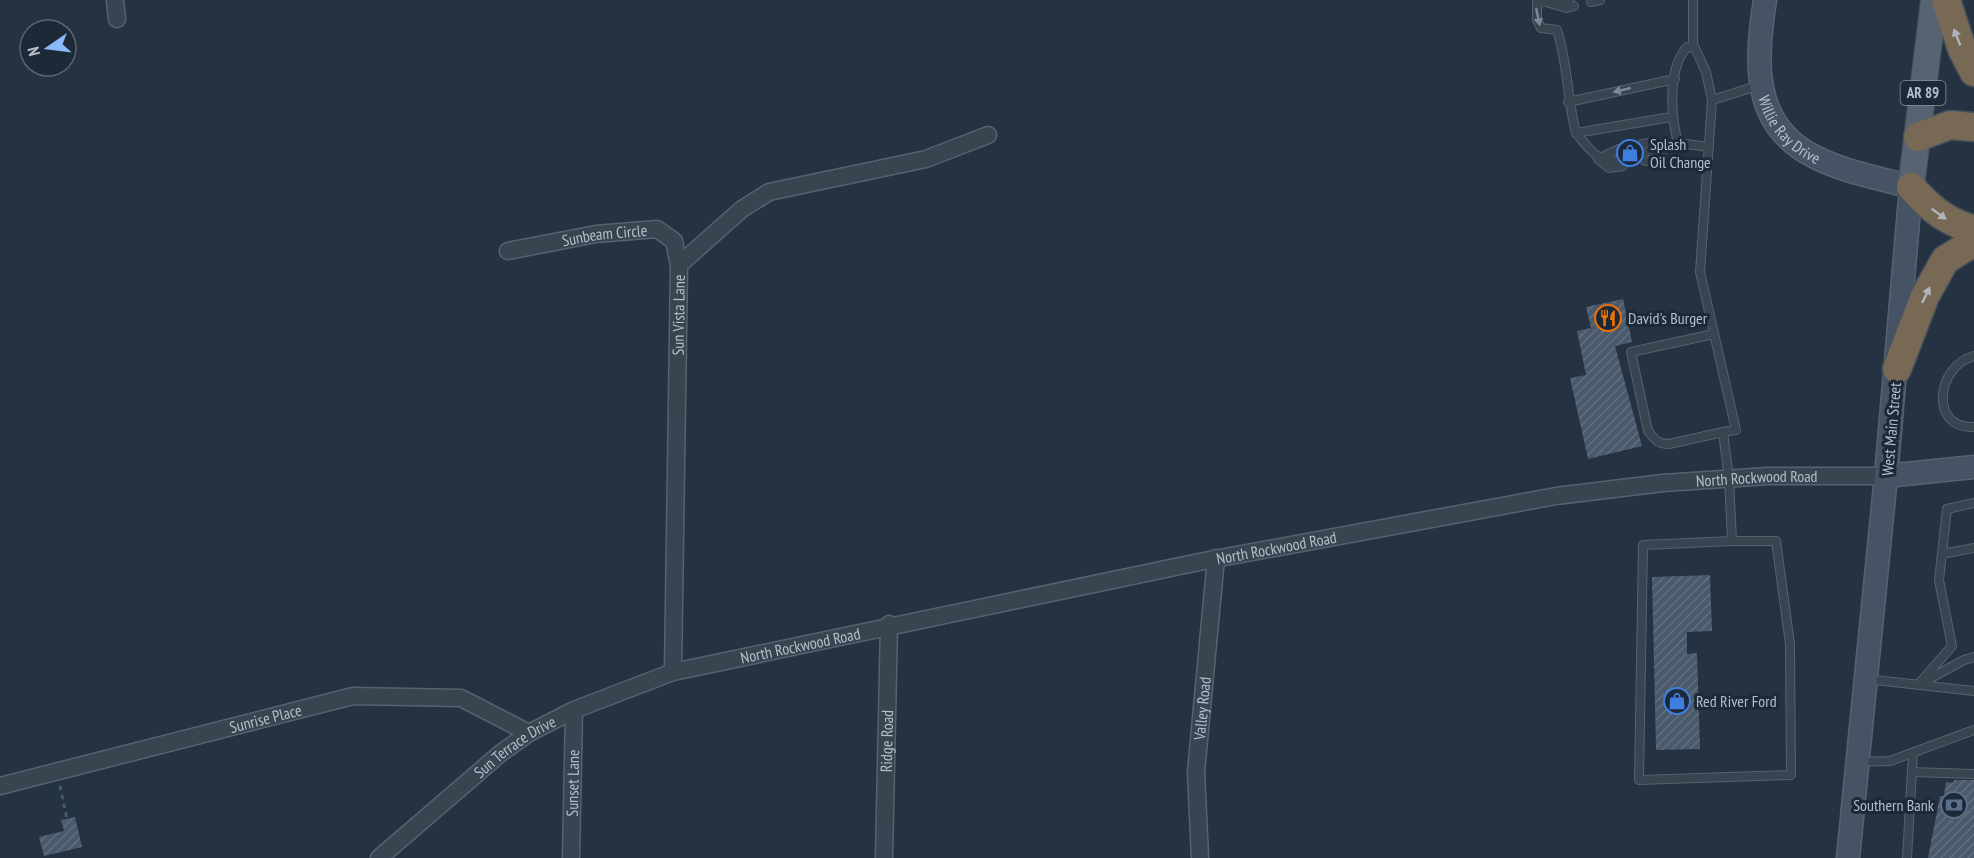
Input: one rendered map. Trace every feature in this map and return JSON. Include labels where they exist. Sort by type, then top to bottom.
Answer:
[{"type":"highway","points":[[1946,0],[1962,49],[1974,72]]},
{"type":"highway","points":[[1918,137],[1950,125],[1974,127]]},
{"type":"highway","points":[[1911,187],[1929,207],[1950,222],[1974,230]]},
{"type":"highway","points":[[1897,369],[1925,297],[1945,260],[1974,242]]},
{"type":"main road","name":"Willie Ray Drive","points":[[1765,0],[1758,50],[1761,85],[1777,124],[1795,146],[1816,158],[1911,187]]},
{"type":"main road","name":"West Main Street","points":[[1848,858],[1897,369],[1911,187],[1934,0]]},
{"type":"main road","points":[[1886,476],[1974,467]]},
{"type":"street","points":[[115,0],[117,19]]},
{"type":"street","name":"Sun Vista Lane","points":[[672,672],[679,265],[742,209],[770,192],[926,159],[988,135]]},
{"type":"street","name":"Sunbeam Circle","points":[[508,251],[596,234],[657,229],[674,241],[679,265]]},
{"type":"street","name":"North Rockwood Road","points":[[672,672],[889,624],[1216,558],[1556,496],[1663,483],[1768,476],[1886,476]]},
{"type":"street","name":"Valley Road","points":[[1200,858],[1196,772],[1216,558]]},
{"type":"street","name":"Ridge Road","points":[[884,858],[889,624]]},
{"type":"street","name":"Sun Terrace Drive","points":[[379,858],[501,753],[529,733],[574,710],[672,672]]},
{"type":"street","name":"Sunrise Place","points":[[0,786],[353,696],[460,698],[529,733]]},
{"type":"street","name":"Sunset Lane","points":[[571,858],[574,710]]},
{"type":"lane","points":[[1591,2],[1600,0]]},
{"type":"lane","points":[[1693,0],[1693,47],[1706,72],[1712,100],[1700,272],[1736,430],[1660,444],[1648,431],[1630,352],[1714,334]]},
{"type":"lane","points":[[1572,3],[1567,8],[1548,1],[1537,3],[1537,20],[1540,28],[1557,30],[1561,43],[1568,102],[1576,133],[1598,159],[1622,162]]},
{"type":"lane","points":[[1678,143],[1671,117],[1678,57],[1687,47],[1693,47]]},
{"type":"lane","points":[[1568,102],[1675,79]]},
{"type":"lane","points":[[1712,100],[1761,85]]},
{"type":"lane","points":[[1576,133],[1671,117]]},
{"type":"lane","points":[[1664,147],[1659,159],[1643,153],[1651,143],[1664,147],[1678,143],[1709,147]]},
{"type":"lane","points":[[1598,159],[1619,149]]},
{"type":"lane","points":[[1974,356],[1963,359],[1947,376],[1942,402],[1949,419],[1962,427],[1974,427]]},
{"type":"lane","points":[[1723,432],[1729,479],[1732,542]]},
{"type":"lane","points":[[1918,686],[1952,646],[1939,580],[1947,509],[1974,503]]},
{"type":"lane","points":[[1776,541],[1790,644],[1791,776],[1639,780],[1643,545],[1732,542],[1776,541]]},
{"type":"lane","points":[[1942,554],[1974,548]]},
{"type":"lane","points":[[1918,686],[1964,660],[1974,657]]},
{"type":"lane","points":[[1866,679],[1974,691]]},
{"type":"lane","points":[[1857,762],[1890,761],[1974,730]]},
{"type":"lane","points":[[1906,858],[1913,753]]},
{"type":"lane","points":[[1912,772],[1974,774]]},
{"type":"path","points":[[56,772],[67,819]]},
{"type":"building","points":[[1623,299],[1632,342],[1615,346],[1642,446],[1588,459],[1570,378],[1586,375],[1577,331],[1591,328],[1586,307]]},
{"type":"building","name":"Red River Ford","points":[[1710,575],[1712,631],[1687,632],[1687,654],[1697,653],[1700,749],[1656,750],[1652,577]]},
{"type":"building","points":[[1954,780],[1974,780],[1974,858],[1928,858],[1940,796],[1944,796],[1946,782],[1953,783]]},
{"type":"building","points":[[75,817],[82,847],[44,856],[39,837],[64,831],[61,820]]},
{"type":"place","name":"Splash Oil Change","points":[[1630,153]]},
{"type":"place","name":"David's Burger","points":[[1608,318]]},
{"type":"place","name":"Red River Ford","points":[[1677,701]]},
{"type":"place","name":"Southern Bank","points":[[1954,805]]}]
